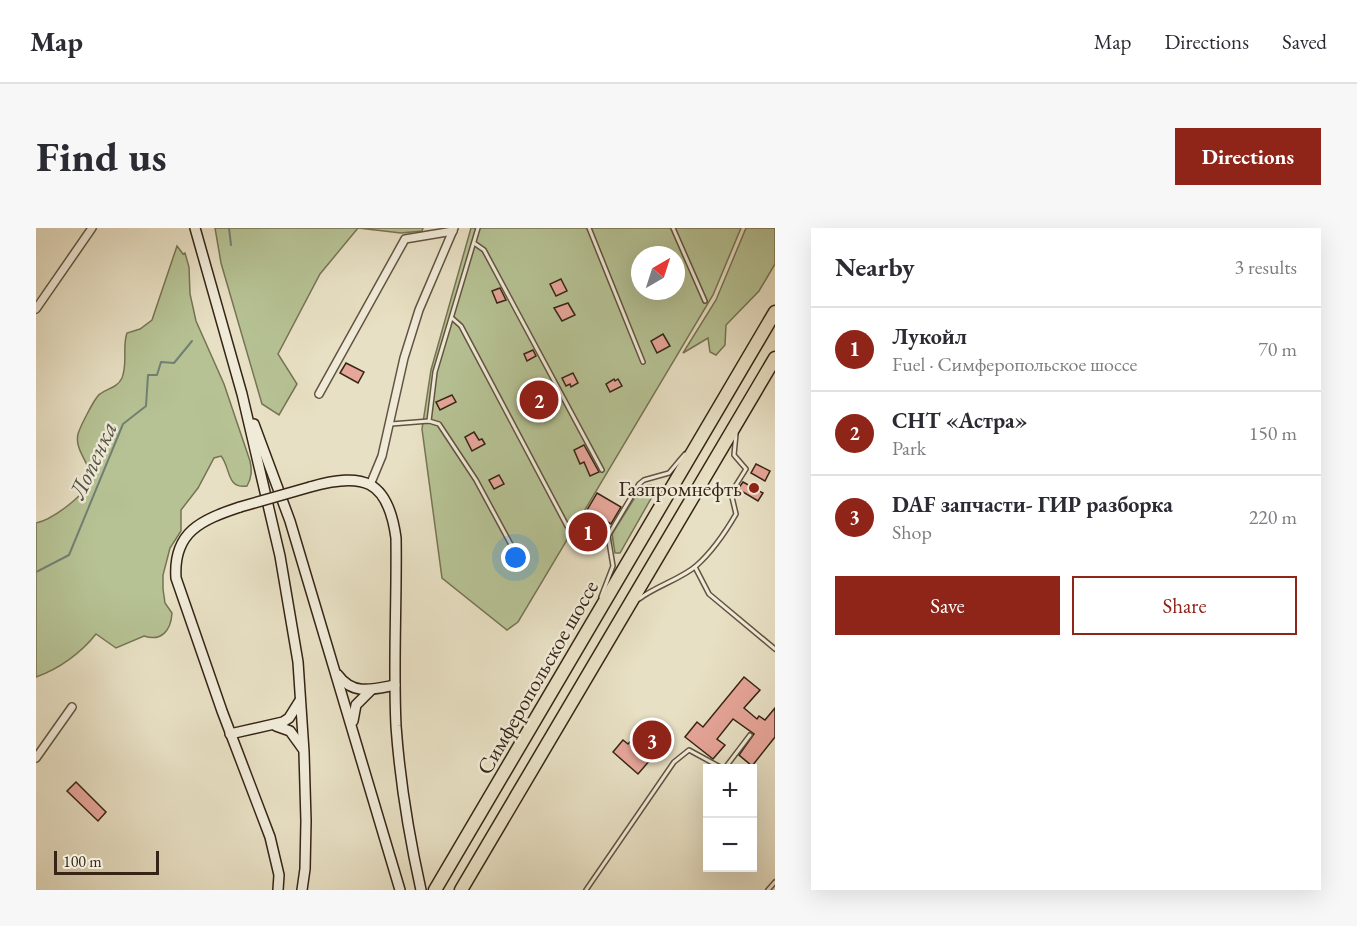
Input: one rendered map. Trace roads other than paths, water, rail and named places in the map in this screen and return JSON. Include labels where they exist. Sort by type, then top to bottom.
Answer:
[{"type":"highway","name":"Симферопольское шоссе","points":[[435,890],[775,312]]},
{"type":"highway","name":"Симферопольское шоссе","points":[[461,890],[775,358]]},
{"type":"street","points":[[36,309],[92,228]]},
{"type":"street","points":[[195,228],[242,394],[280,556],[298,662],[306,821],[302,890]]},
{"type":"street","points":[[444,228],[453,230]]},
{"type":"street","points":[[319,394],[405,239],[453,230]]},
{"type":"street","points":[[370,485],[382,456],[404,358],[419,310],[453,230]]},
{"type":"street","points":[[242,394],[275,476],[290,521],[400,890]]},
{"type":"street","points":[[278,890],[279,875],[270,837],[179,591],[175,569],[184,538],[191,530],[209,518],[240,507],[341,480],[360,481],[379,491],[393,517],[396,538],[397,734],[403,799],[421,890]]},
{"type":"street","points":[[335,670],[342,681],[350,687],[361,690],[395,686]]},
{"type":"street","points":[[353,730],[353,712],[356,705],[371,690]]},
{"type":"street","points":[[230,734],[273,725],[290,718],[300,700]]},
{"type":"street","points":[[36,758],[72,707]]},
{"type":"street","points":[[273,725],[290,731],[304,752]]},
{"type":"lane","points":[[429,421],[435,372],[478,228]]},
{"type":"lane","points":[[589,228],[643,362]]},
{"type":"lane","points":[[673,228],[705,301]]},
{"type":"lane","points":[[474,243],[484,249],[602,470]]},
{"type":"lane","points":[[452,318],[461,326],[567,526]]},
{"type":"lane","points":[[389,424],[429,421],[439,424],[476,480],[522,565]]},
{"type":"lane","points":[[626,609],[651,590],[695,567],[720,541],[736,514],[731,493],[746,469],[734,455],[738,421]]},
{"type":"lane","points":[[594,622],[612,570],[613,561],[607,542],[608,536],[639,484],[644,480],[669,473],[704,432]]},
{"type":"lane","points":[[695,567],[709,594],[775,649]]},
{"type":"lane","points":[[726,764],[750,735]]},
{"type":"lane","points":[[586,890],[674,762],[690,750],[716,764]]},
{"type":"lane","points":[[768,890],[775,882]]},
{"type":"waterway","name":"Лопенка","points":[[229,228],[231,245]]},
{"type":"waterway","name":"Лопенка","points":[[36,572],[69,555],[123,424],[146,406],[148,375],[157,375],[161,362],[174,363],[192,341]]},
{"type":"place","name":"СНТ «Астра»","points":[[539,400]]},
{"type":"place","name":"Газпромнефть","points":[[754,488]]},
{"type":"place","name":"Лукойл","points":[[588,532]]},
{"type":"place","name":"DAF запчасти- ГИР разборка","points":[[652,740]]}]
